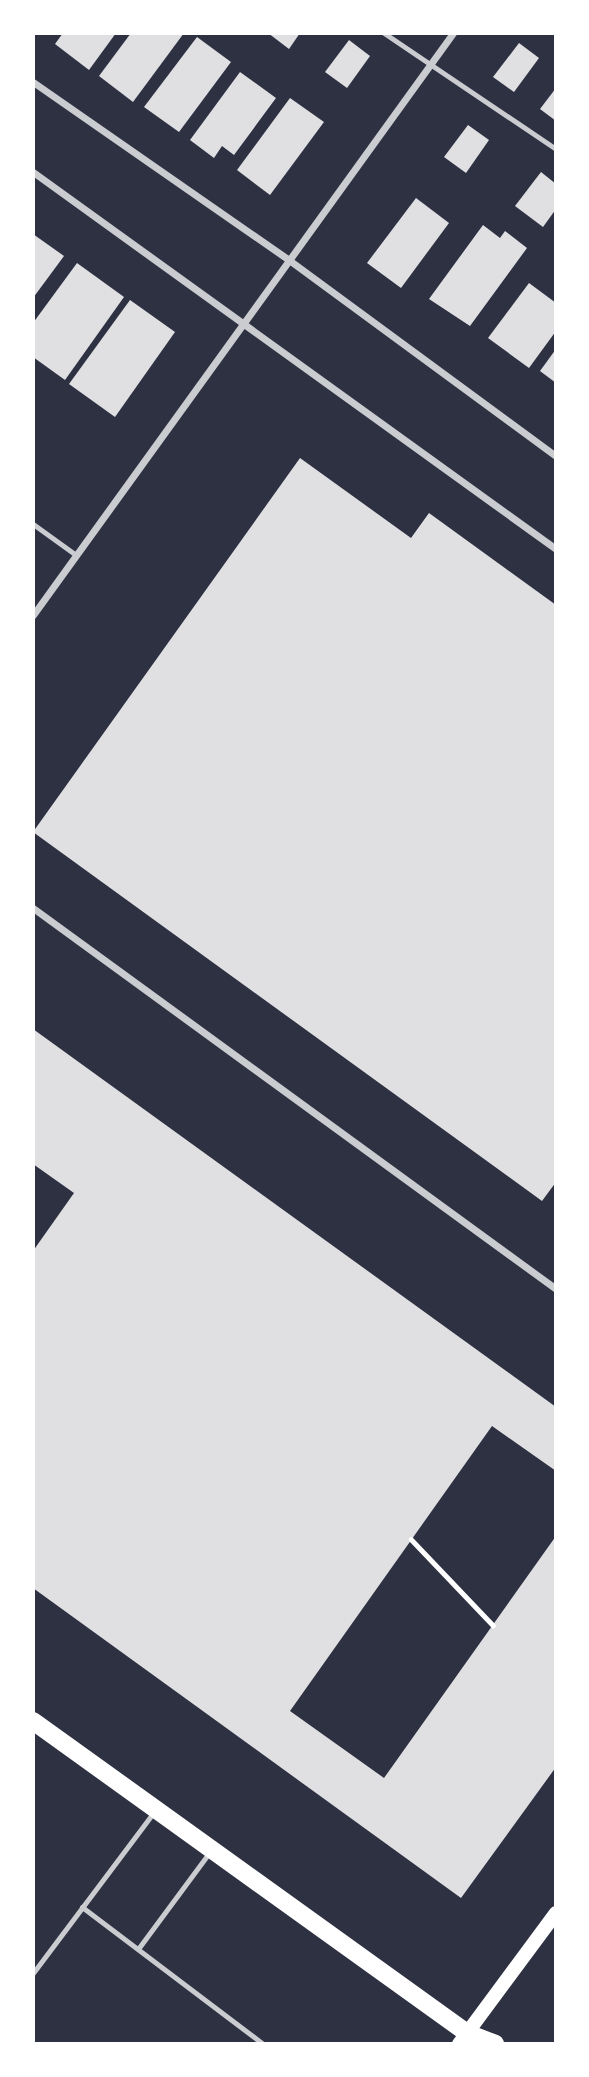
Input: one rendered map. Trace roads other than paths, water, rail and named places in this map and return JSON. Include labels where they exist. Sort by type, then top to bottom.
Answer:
[{"type":"main road","points":[[33,1721],[212,1850],[463,2038],[495,2044]]},
{"type":"main road","points":[[463,2038],[556,1913]]},
{"type":"street","points":[[33,615],[453,33]]},
{"type":"street","points":[[33,82],[289,260],[556,456]]},
{"type":"street","points":[[33,172],[246,321],[556,549]]},
{"type":"street","points":[[33,908],[555,1288]]},
{"type":"lane","points":[[384,33],[556,149]]},
{"type":"lane","points":[[33,524],[76,555]]},
{"type":"lane","points":[[33,1973],[155,1809]]},
{"type":"lane","points":[[138,1949],[212,1850]]},
{"type":"lane","points":[[82,1907],[263,2044]]}]
